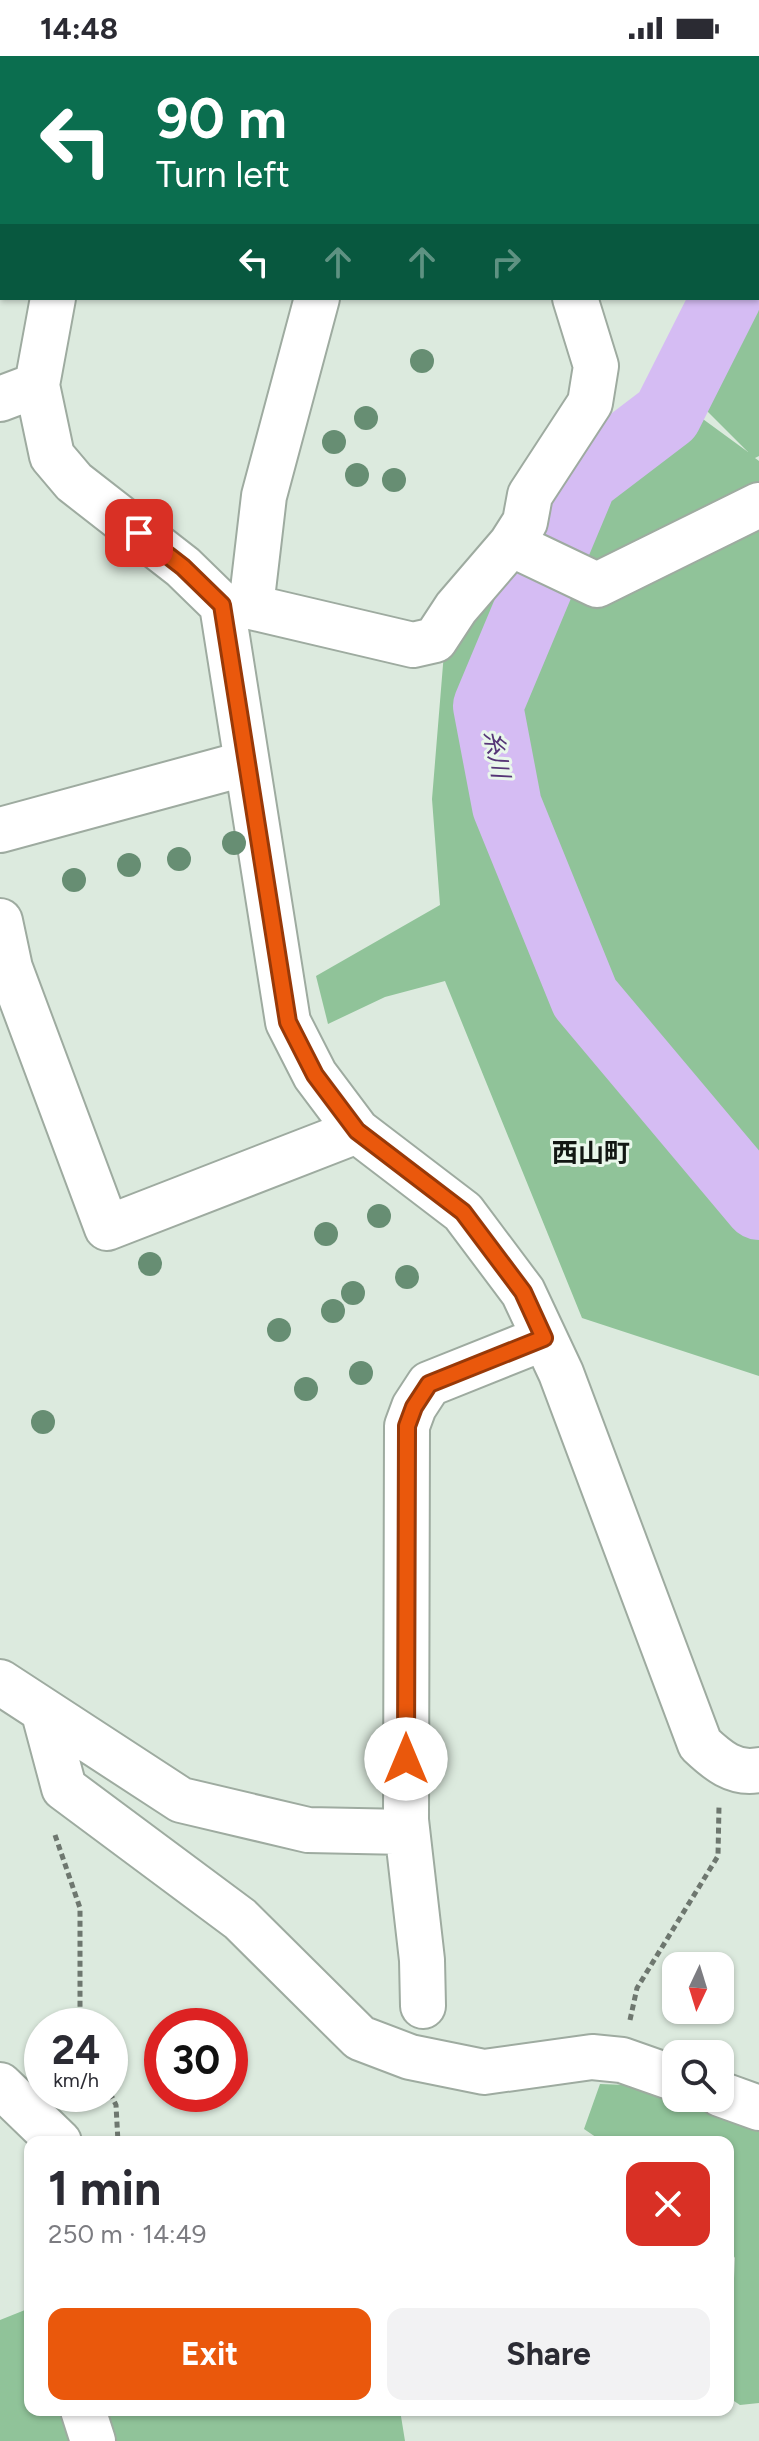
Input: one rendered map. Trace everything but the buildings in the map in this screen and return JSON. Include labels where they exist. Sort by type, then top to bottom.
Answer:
[{"type":"street","points":[[52,300],[19,392],[52,456],[74,482],[236,606],[413,645],[435,640],[456,608],[511,544],[525,522],[530,495],[590,403],[596,366],[576,300]]},
{"type":"street","points":[[316,300],[236,606],[247,763],[288,1022],[315,1075],[357,1131],[463,1212],[523,1292],[561,1373],[700,1744],[742,1768]]},
{"type":"street","points":[[511,544],[597,585],[759,505]]},
{"type":"street","points":[[0,830],[247,763]]},
{"type":"street","points":[[0,921],[10,968],[107,1228],[357,1131]]},
{"type":"street","points":[[423,2006],[422,1960],[407,1832],[407,1426],[414,1407],[429,1384],[544,1338]]},
{"type":"street","points":[[0,1682],[181,1800],[308,1830],[407,1832]]},
{"type":"street","points":[[44,1713],[64,1788],[240,1919],[360,2038],[410,2057],[484,2072],[592,2057],[622,2060],[662,2074]]},
{"type":"street","points":[[0,2085],[53,2136]]},
{"type":"street","points":[[734,2099],[759,2108]]},
{"type":"street","points":[[85,2416],[93,2441]]},
{"type":"path","points":[[622,2060],[637,1988],[718,1856],[719,1798],[742,1768]]},
{"type":"path","points":[[64,1788],[50,1820],[80,1908],[80,2008]]},
{"type":"path","points":[[116,2112],[118,2136]]},
{"type":"green space","points":[[721,300],[759,300],[759,456],[755,458],[759,461],[759,1376],[582,1318],[445,981],[385,997],[328,1024],[316,976],[440,905],[432,799],[447,616],[655,384],[748,452],[682,386]]},
{"type":"green space","points":[[600,2084],[662,2086],[662,2112],[734,2112],[734,2105],[759,2117],[759,2403],[740,2405],[734,2401],[734,2136],[594,2136],[584,2129]]},
{"type":"green space","points":[[24,2310],[24,2416],[401,2416],[405,2441],[0,2441],[0,2320]]},
{"type":"waterway","name":"糸川","points":[[725,300],[667,415],[583,479],[488,706],[507,806],[585,998],[759,1205]]},
{"type":"district","name":"西山町","points":[[591,1153]]},
{"type":"route","points":[[139,533],[183,567],[222,605],[288,1022],[301,1049],[315,1075],[357,1131],[463,1212],[523,1292],[544,1338],[429,1384],[414,1407],[407,1426],[406,1759]]}]
